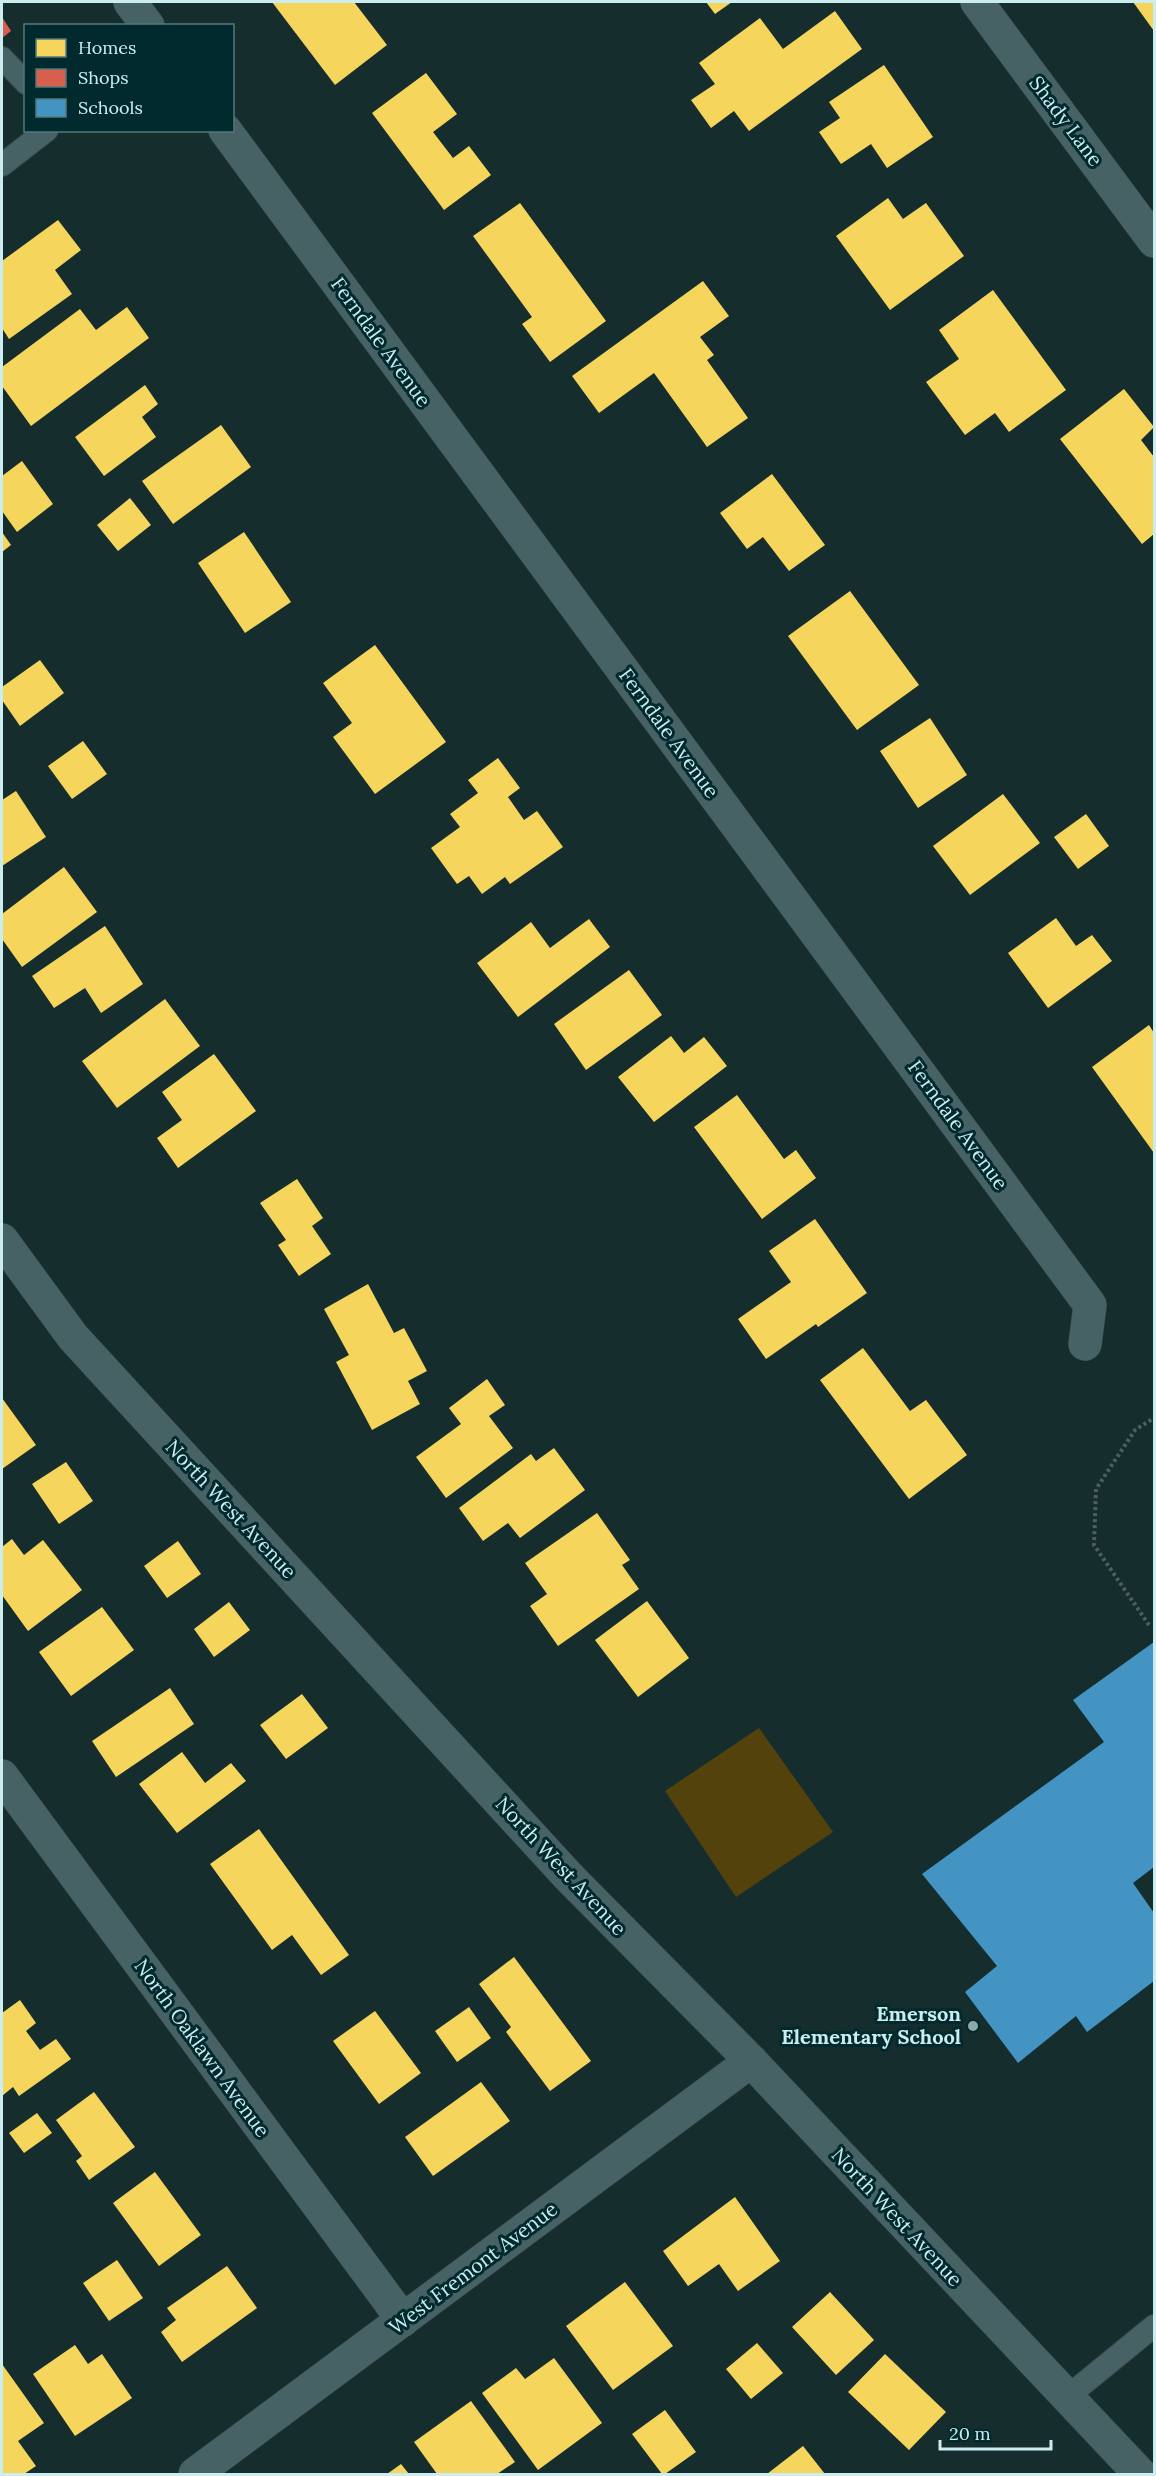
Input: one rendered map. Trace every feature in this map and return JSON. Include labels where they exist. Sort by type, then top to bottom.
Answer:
[{"type":"street","points":[[130,2],[146,24]]},
{"type":"street","name":"Shady Lane","points":[[977,2],[1155,241]]},
{"type":"street","name":"Ferndale Avenue","points":[[226,132],[1090,1305],[1084,1344]]},
{"type":"street","name":"North West Avenue","points":[[6,1258],[73,1337],[568,1876],[751,2061],[1140,2475]]},
{"type":"street","name":"North Oaklawn Avenue","points":[[2,1776],[403,2320]]},
{"type":"street","name":"West Fremont Avenue","points":[[195,2475],[751,2061]]},
{"type":"lane","points":[[2,58],[24,81]]},
{"type":"lane","points":[[2,165],[44,132]]},
{"type":"lane","points":[[1067,2397],[1155,2326]]},
{"type":"path","points":[[1149,1624],[1094,1545],[1096,1489],[1135,1431],[1155,1418]]},
{"type":"shaded area","points":[[759,1728],[833,1832],[736,1897],[665,1791]]},
{"type":"building: Homes","points":[[272,2],[354,2],[387,45],[335,85]]},
{"type":"building: Homes","points":[[706,2],[732,2],[715,14]]},
{"type":"building: Homes","points":[[1133,2],[1154,2],[1154,31]]},
{"type":"building: Homes","points":[[835,11],[862,49],[749,131],[734,111],[711,128],[691,100],[715,84],[699,63],[760,18],[783,49]]},
{"type":"building: Homes","points":[[884,65],[933,137],[887,168],[871,144],[841,164],[819,132],[840,118],[829,102]]},
{"type":"building: Homes","points":[[426,73],[457,114],[433,132],[453,158],[469,146],[491,175],[444,210],[372,113]]},
{"type":"building: Homes","points":[[888,198],[903,219],[926,203],[964,256],[890,310],[836,236]]},
{"type":"building: Homes","points":[[520,203],[606,321],[550,362],[522,324],[532,317],[473,236]]},
{"type":"building: Homes","points":[[58,220],[81,250],[55,270],[72,294],[9,339],[2,328],[2,261]]},
{"type":"building: Homes","points":[[703,281],[729,316],[700,337],[714,355],[707,360],[748,418],[707,447],[654,373],[599,413],[572,376]]},
{"type":"building: Homes","points":[[993,290],[1066,390],[1009,432],[995,413],[965,435],[926,382],[959,359],[939,330]]},
{"type":"building: Homes","points":[[127,307],[149,338],[31,426],[2,386],[2,367],[80,309],[96,330]]},
{"type":"building: Homes","points":[[145,385],[158,404],[142,417],[156,437],[104,476],[75,437]]},
{"type":"building: Homes","points":[[1124,389],[1154,427],[1141,440],[1154,457],[1154,534],[1142,544],[1060,439]]},
{"type":"building: Homes","points":[[221,425],[251,467],[173,524],[142,481]]},
{"type":"building: Homes","points":[[22,461],[53,504],[17,532],[2,511],[2,476]]},
{"type":"building: Homes","points":[[772,474],[825,545],[789,571],[763,537],[747,549],[720,513]]},
{"type":"building: Homes","points":[[130,498],[151,525],[118,551],[97,525]]},
{"type":"building: Homes","points":[[2,532],[11,545],[2,552]]},
{"type":"building: Homes","points":[[244,532],[291,602],[245,633],[198,563]]},
{"type":"building: Homes","points":[[850,591],[919,685],[857,730],[788,636]]},
{"type":"building: Homes","points":[[375,645],[446,742],[375,794],[333,737],[352,723],[323,683]]},
{"type":"building: Homes","points":[[40,660],[64,693],[20,726],[2,700],[2,687]]},
{"type":"building: Homes","points":[[930,718],[967,775],[918,808],[880,751]]},
{"type":"building: Homes","points":[[83,741],[107,774],[72,799],[48,766]]},
{"type":"building: Homes","points":[[498,758],[520,788],[508,797],[524,820],[537,811],[563,847],[510,884],[505,877],[482,894],[469,876],[457,884],[431,848],[460,827],[450,814],[478,793],[468,780]]},
{"type":"building: Homes","points":[[16,791],[46,837],[2,866],[2,800]]},
{"type":"building: Homes","points":[[1003,794],[1040,843],[970,895],[933,846]]},
{"type":"building: Homes","points":[[1086,814],[1109,846],[1078,869],[1054,837]]},
{"type":"building: Homes","points":[[64,867],[97,912],[22,967],[2,939],[2,914]]},
{"type":"building: Homes","points":[[1056,918],[1076,946],[1092,935],[1112,961],[1048,1008],[1008,953]]},
{"type":"building: Homes","points":[[589,919],[610,947],[518,1017],[477,963],[531,922],[550,948]]},
{"type":"building: Homes","points":[[105,926],[143,984],[101,1013],[85,988],[54,1008],[32,976]]},
{"type":"building: Homes","points":[[629,970],[662,1015],[586,1070],[554,1024]]},
{"type":"building: Homes","points":[[165,999],[200,1046],[117,1108],[82,1061]]},
{"type":"building: Homes","points":[[1149,1025],[1154,1033],[1154,1153],[1092,1067]]},
{"type":"building: Homes","points":[[671,1036],[684,1053],[704,1037],[727,1066],[654,1122],[618,1077]]},
{"type":"building: Homes","points":[[214,1054],[256,1111],[178,1168],[157,1138],[182,1120],[162,1092]]},
{"type":"building: Homes","points":[[737,1095],[784,1159],[796,1150],[816,1178],[762,1219],[694,1127]]},
{"type":"building: Homes","points":[[297,1179],[323,1218],[312,1226],[331,1254],[299,1276],[278,1245],[286,1240],[260,1203]]},
{"type":"building: Homes","points":[[815,1219],[867,1293],[818,1327],[816,1324],[766,1359],[738,1319],[791,1282],[769,1251]]},
{"type":"building: Homes","points":[[368,1284],[394,1333],[404,1328],[427,1371],[408,1381],[420,1404],[372,1430],[336,1362],[349,1355],[324,1309]]},
{"type":"building: Homes","points":[[863,1348],[910,1411],[926,1400],[967,1455],[909,1499],[820,1380]]},
{"type":"building: Homes","points":[[487,1379],[505,1405],[489,1416],[513,1448],[446,1498],[416,1457],[461,1424],[449,1408]]},
{"type":"building: Homes","points":[[2,1398],[36,1445],[2,1469]]},
{"type":"building: Homes","points":[[554,1448],[585,1490],[520,1538],[508,1523],[483,1541],[459,1508],[531,1454],[536,1461]]},
{"type":"building: Homes","points":[[66,1462],[93,1501],[59,1524],[32,1484]]},
{"type":"building: Homes","points":[[597,1513],[630,1560],[622,1565],[639,1589],[558,1646],[530,1606],[547,1594],[525,1563]]},
{"type":"building: Homes","points":[[12,1539],[24,1555],[43,1540],[82,1590],[28,1631],[2,1595],[2,1547]]},
{"type":"building: Homes","points":[[178,1541],[201,1574],[167,1598],[144,1566]]},
{"type":"building: Homes","points":[[647,1601],[689,1658],[638,1697],[595,1640]]},
{"type":"building: Homes","points":[[229,1602],[250,1630],[214,1657],[194,1629]]},
{"type":"building: Homes","points":[[102,1607],[134,1650],[71,1696],[39,1652]]},
{"type":"building: Homes","points":[[170,1688],[194,1724],[116,1777],[92,1741]]},
{"type":"building: Homes","points":[[302,1694],[328,1728],[286,1759],[260,1725]]},
{"type":"building: Homes","points":[[182,1752],[205,1783],[231,1763],[246,1781],[177,1833],[139,1784]]},
{"type":"building: Homes","points":[[259,1829],[349,1955],[321,1975],[292,1935],[272,1950],[210,1864]]},
{"type":"building: Homes","points":[[514,1957],[591,2061],[550,2091],[506,2032],[511,2027],[479,1984]]},
{"type":"building: Homes","points":[[20,2000],[36,2023],[26,2031],[40,2050],[56,2039],[71,2059],[19,2096],[13,2087],[2,2096],[2,2013]]},
{"type":"building: Homes","points":[[469,2007],[491,2038],[457,2062],[435,2031]]},
{"type":"building: Homes","points":[[375,2011],[421,2073],[379,2104],[333,2041]]},
{"type":"building: Homes","points":[[481,2082],[510,2121],[433,2176],[405,2137]]},
{"type":"building: Homes","points":[[94,2092],[135,2147],[89,2180],[76,2161],[82,2156],[56,2120]]},
{"type":"building: Homes","points":[[37,2113],[52,2133],[24,2153],[9,2133]]},
{"type":"building: Homes","points":[[155,2172],[201,2235],[159,2266],[113,2203]]},
{"type":"building: Homes","points":[[735,2197],[780,2261],[738,2291],[719,2264],[688,2286],[663,2251]]},
{"type":"building: Homes","points":[[117,2260],[143,2298],[109,2321],[83,2283]]},
{"type":"building: Homes","points":[[227,2266],[257,2308],[182,2362],[161,2332],[176,2320],[167,2308]]},
{"type":"building: Homes","points":[[625,2282],[673,2346],[613,2390],[566,2326]]},
{"type":"building: Homes","points":[[830,2292],[874,2340],[836,2375],[792,2327]]},
{"type":"building: Homes","points":[[757,2343],[783,2373],[751,2399],[726,2369]]},
{"type":"building: Homes","points":[[75,2345],[88,2364],[102,2354],[132,2398],[75,2436],[33,2374]]},
{"type":"building: Homes","points":[[885,2354],[946,2412],[909,2450],[848,2392]]},
{"type":"building: Homes","points":[[554,2358],[602,2423],[538,2470],[482,2393],[516,2368],[525,2379]]},
{"type":"building: Homes","points":[[2,2364],[44,2423],[18,2441],[36,2466],[24,2474],[2,2474]]},
{"type":"building: Homes","points":[[471,2401],[515,2462],[497,2474],[437,2474],[414,2442]]},
{"type":"building: Homes","points":[[665,2410],[696,2452],[662,2474],[632,2434]]},
{"type":"building: Homes","points":[[803,2446],[825,2474],[767,2474]]},
{"type":"building: Homes","points":[[401,2464],[409,2474],[387,2474]]},
{"type":"building: Shops","points":[[2,17],[11,31],[2,38]]},
{"type":"building: Schools","points":[[1154,1642],[1154,1867],[1133,1883],[1154,1913],[1154,1981],[1087,2032],[1076,2016],[1018,2063],[965,1992],[997,1966],[922,1874],[1104,1742],[1073,1700]]},
{"type":"place","name":"Emerson Elementary School","points":[[973,2026]]}]
